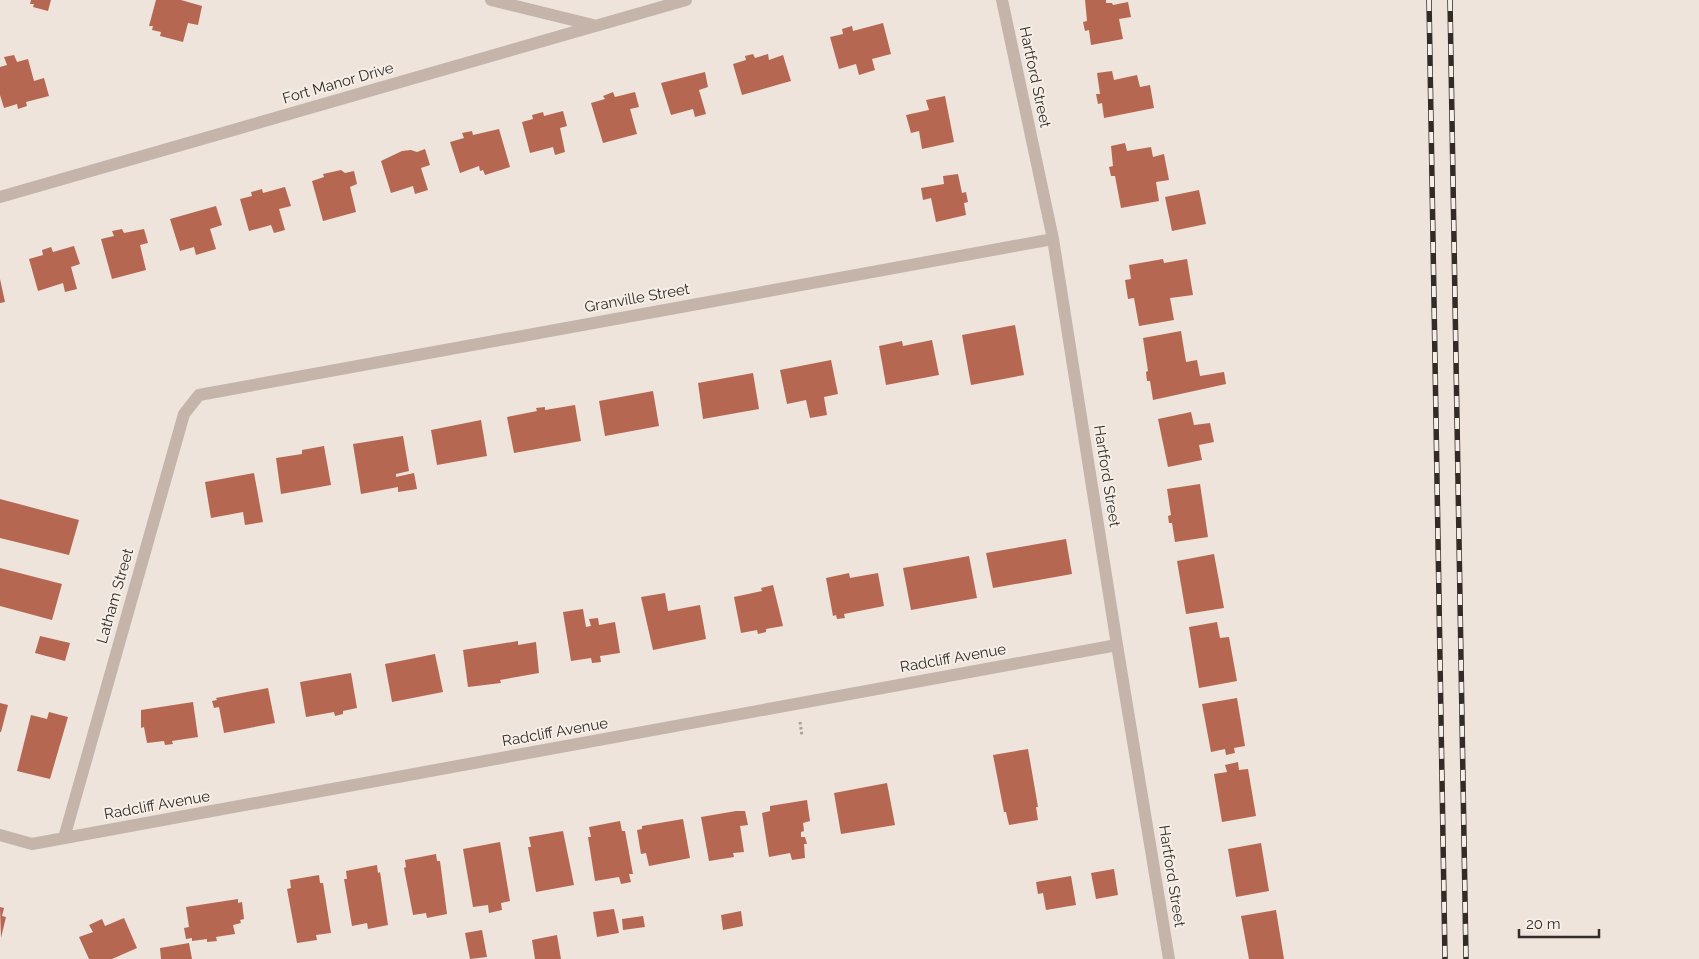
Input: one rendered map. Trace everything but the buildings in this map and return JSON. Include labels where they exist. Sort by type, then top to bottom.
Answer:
[{"type":"street","points":[[491,0],[595,26]]},
{"type":"street","name":"Fort Manor Drive","points":[[0,197],[686,0]]},
{"type":"street","name":"Hartford Street","points":[[1002,0],[1053,239],[1169,959]]},
{"type":"street","name":"Granville Street","points":[[227,390],[1053,239]]},
{"type":"street","name":"Latham Street","points":[[64,838],[184,414],[198,396],[227,390]]},
{"type":"street","name":"Radcliff Avenue","points":[[0,835],[32,844],[1117,645]]},
{"type":"railway","points":[[1429,0],[1445,959]]},
{"type":"railway","points":[[1450,0],[1466,959]]}]
